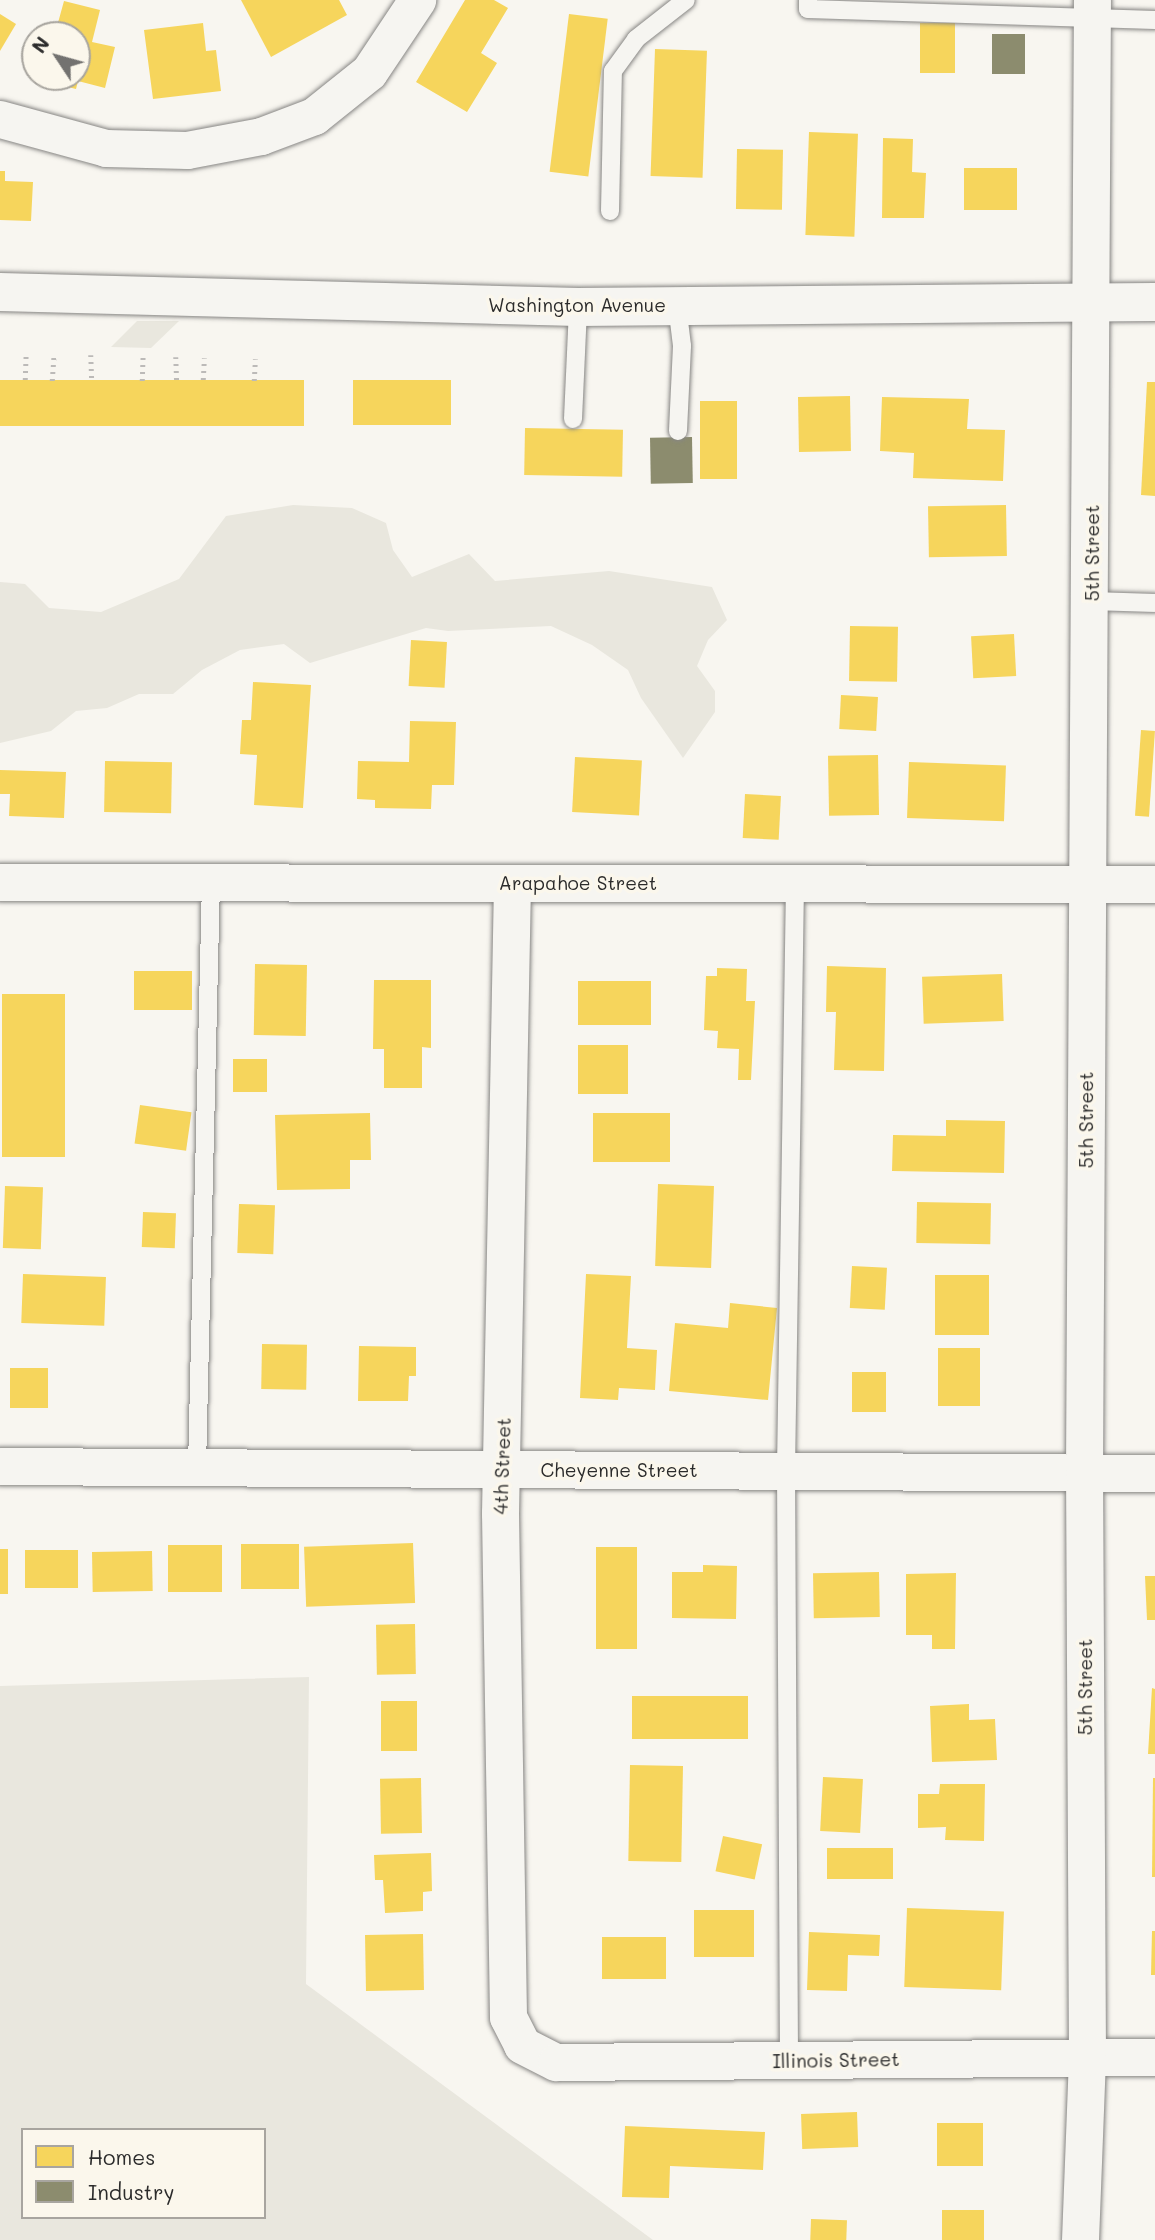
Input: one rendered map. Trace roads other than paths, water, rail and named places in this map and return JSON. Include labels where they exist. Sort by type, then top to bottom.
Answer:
[{"type":"street","points":[[0,119],[106,148],[187,150],[261,136],[314,116],[369,72],[417,0]]},
{"type":"street","name":"5th Street","points":[[1080,2240],[1087,2057],[1084,1473],[1086,885],[1091,601],[1088,303],[1092,10]]},
{"type":"street","name":"Washington Avenue","points":[[0,292],[578,307],[1155,302]]},
{"type":"street","name":"Arapahoe Street","points":[[0,883],[1155,884]]},
{"type":"street","name":"4th Street","points":[[512,883],[502,1470],[508,2017],[522,2045]]},
{"type":"street","name":"Cheyenne Street","points":[[0,1466],[1155,1473]]},
{"type":"street","name":"Illinois Street","points":[[522,2045],[556,2062],[1155,2057]]},
{"type":"lane","points":[[610,211],[613,71],[636,39],[686,0]]},
{"type":"lane","points":[[807,0],[808,9],[1092,10],[1155,20]]},
{"type":"lane","points":[[677,305],[682,346],[678,431]]},
{"type":"lane","points":[[573,419],[578,307]]},
{"type":"lane","points":[[1091,601],[1155,603]]},
{"type":"lane","points":[[197,1467],[211,883]]},
{"type":"lane","points":[[789,2060],[786,1470],[795,883]]}]
